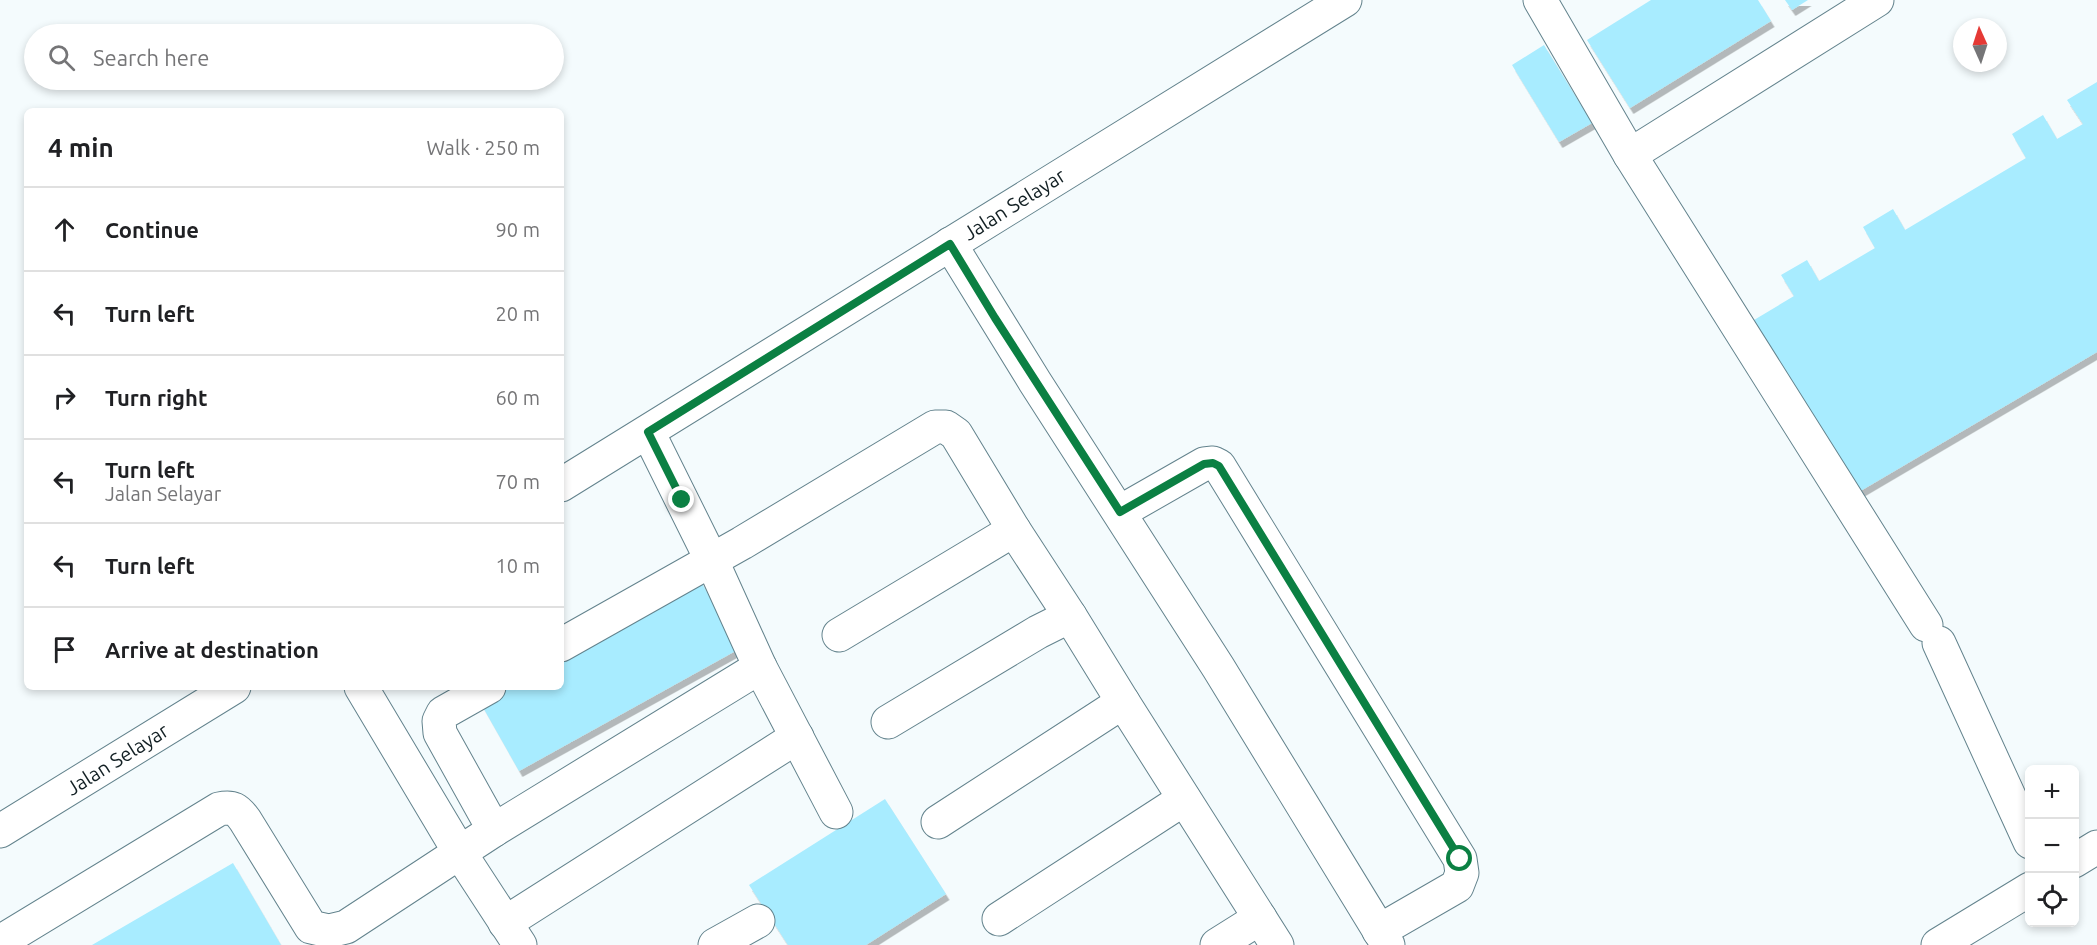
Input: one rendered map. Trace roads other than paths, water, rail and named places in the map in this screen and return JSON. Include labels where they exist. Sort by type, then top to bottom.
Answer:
[{"type":"street","name":"Jalan Selayar","points":[[564,483],[1345,0]]},
{"type":"street","points":[[1540,0],[1630,155],[1932,634],[2025,831]]},
{"type":"street","points":[[1630,155],[1877,0]]},
{"type":"street","points":[[950,244],[1029,373],[1218,667],[1384,938],[1457,886],[1462,873],[1460,859],[1219,466],[1213,463],[1204,464],[1120,512]]},
{"type":"street","points":[[564,643],[742,543],[935,427],[946,427],[956,434],[1014,530],[1268,932],[1217,945]]},
{"type":"street","points":[[648,432],[711,559],[760,667],[836,812]]},
{"type":"street","points":[[839,635],[1014,530]]},
{"type":"street","points":[[888,722],[1038,632],[1070,616]]},
{"type":"street","points":[[0,942],[219,809],[230,807],[237,810],[245,820],[311,927],[328,931],[346,927],[495,830],[760,667]]},
{"type":"street","name":"Jalan Selayar","points":[[0,831],[229,690]]},
{"type":"street","points":[[363,690],[460,853],[512,934],[797,737]]},
{"type":"street","points":[[484,690],[443,713],[439,721],[440,734],[495,830]]},
{"type":"street","points":[[938,822],[1123,702]]},
{"type":"street","points":[[999,919],[1184,799]]},
{"type":"street","points":[[2079,858],[2097,847]]},
{"type":"street","points":[[1938,945],[2025,892]]},
{"type":"street","points":[[715,945],[758,921]]}]
